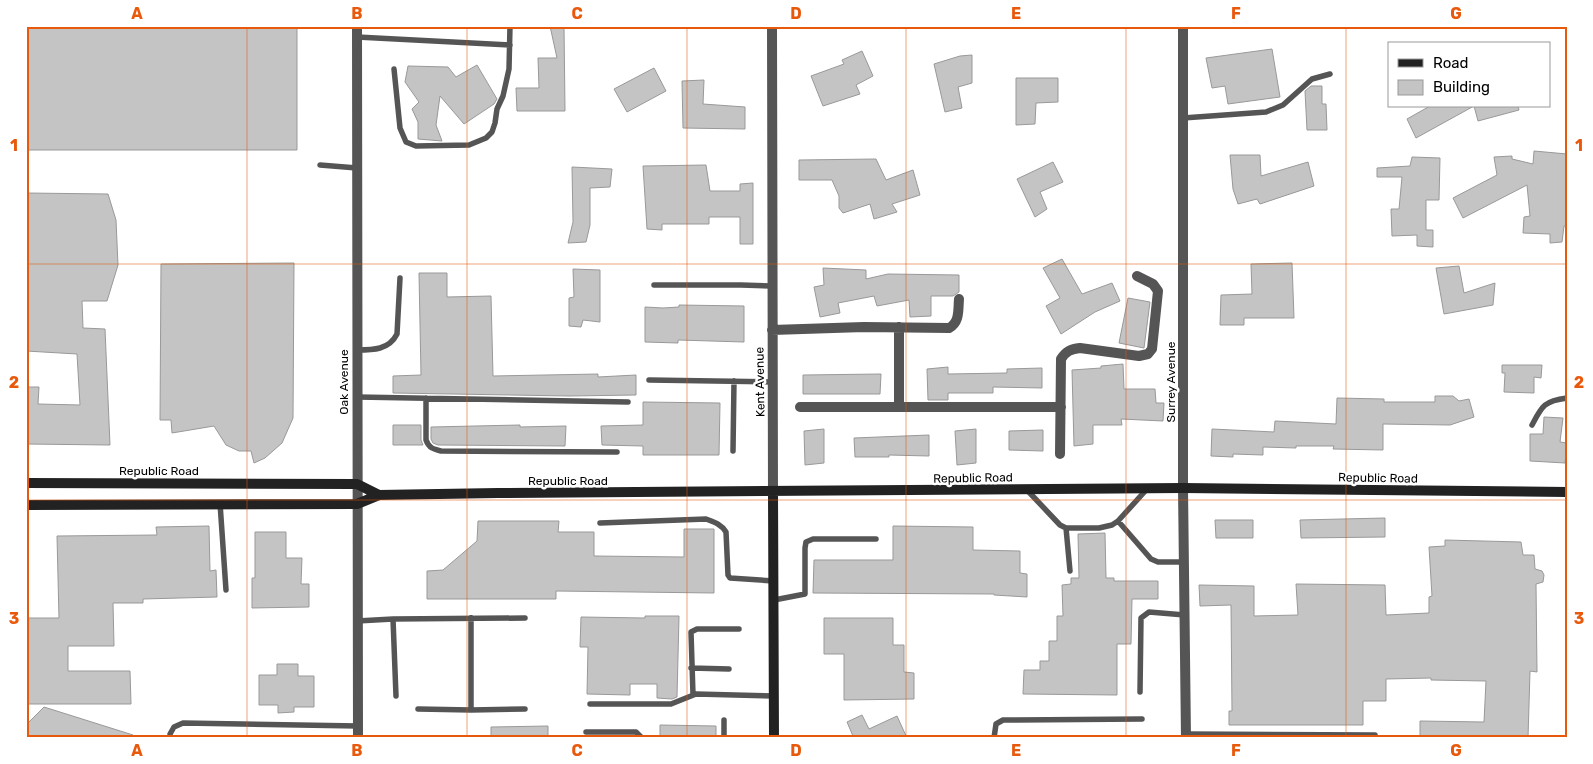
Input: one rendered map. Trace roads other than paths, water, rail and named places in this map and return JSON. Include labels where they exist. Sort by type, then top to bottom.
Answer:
[{"type":"main road","name":"Republic Road","points":[[26,483],[357,484],[379,495]]},
{"type":"main road","name":"Republic Road","points":[[26,505],[357,504],[379,495],[1183,488],[1567,492]]},
{"type":"main road","name":"Kent Avenue","points":[[773,492],[774,738]]},
{"type":"street","name":"Oak Avenue","points":[[357,26],[358,738]]},
{"type":"street","name":"Kent Avenue","points":[[772,26],[773,492]]},
{"type":"street","name":"Surrey Avenue","points":[[1183,26],[1183,488],[1186,736]]},
{"type":"street","points":[[1060,454],[1061,359],[1065,353],[1080,348],[1139,356],[1148,354],[1152,350],[1158,291],[1153,284],[1137,276]]},
{"type":"street","points":[[772,330],[899,327],[949,328],[954,326],[957,321],[959,299]]},
{"type":"street","points":[[899,327],[899,407]]},
{"type":"street","points":[[800,407],[1061,407]]},
{"type":"lane","points":[[394,69],[400,128],[406,142],[416,146],[470,145],[486,138],[492,132],[509,69],[510,26]]},
{"type":"lane","points":[[357,37],[510,45]]},
{"type":"lane","points":[[1183,118],[1266,112],[1283,105],[1312,79],[1330,74]]},
{"type":"lane","points":[[320,165],[357,168]]},
{"type":"lane","points":[[357,350],[376,350],[393,341],[397,334],[400,278]]},
{"type":"lane","points":[[654,285],[772,286]]},
{"type":"lane","points":[[649,380],[773,382]]},
{"type":"lane","points":[[733,451],[734,381]]},
{"type":"lane","points":[[357,397],[628,402]]},
{"type":"lane","points":[[426,398],[426,440],[432,449],[441,451],[617,452]]},
{"type":"lane","points":[[1532,425],[1543,406],[1555,400],[1567,398]]},
{"type":"lane","points":[[1027,490],[1055,521],[1066,528],[1100,528],[1118,521],[1147,489]]},
{"type":"lane","points":[[220,504],[226,590]]},
{"type":"lane","points":[[600,523],[706,519],[722,526],[726,532],[728,575],[730,578],[774,581]]},
{"type":"lane","points":[[1118,521],[1151,559],[1158,562],[1184,562]]},
{"type":"lane","points":[[1066,528],[1070,571]]},
{"type":"lane","points":[[774,600],[805,594],[804,548],[806,542],[813,539],[876,539]]},
{"type":"lane","points":[[1140,692],[1141,618],[1149,612],[1185,615]]},
{"type":"lane","points":[[471,710],[472,618]]},
{"type":"lane","points":[[357,621],[525,618]]},
{"type":"lane","points":[[393,619],[396,696]]},
{"type":"lane","points":[[693,695],[691,632],[697,629],[739,629]]},
{"type":"lane","points":[[691,668],[730,669]]},
{"type":"lane","points":[[590,704],[671,704],[693,695],[774,696]]},
{"type":"lane","points":[[418,709],[525,709]]},
{"type":"lane","points":[[994,738],[996,724],[1003,720],[1142,719]]},
{"type":"lane","points":[[724,720],[724,738]]},
{"type":"lane","points":[[170,738],[174,727],[183,723],[358,726]]},
{"type":"lane","points":[[586,732],[636,732],[642,738]]},
{"type":"lane","points":[[1186,736],[1375,735]]}]
